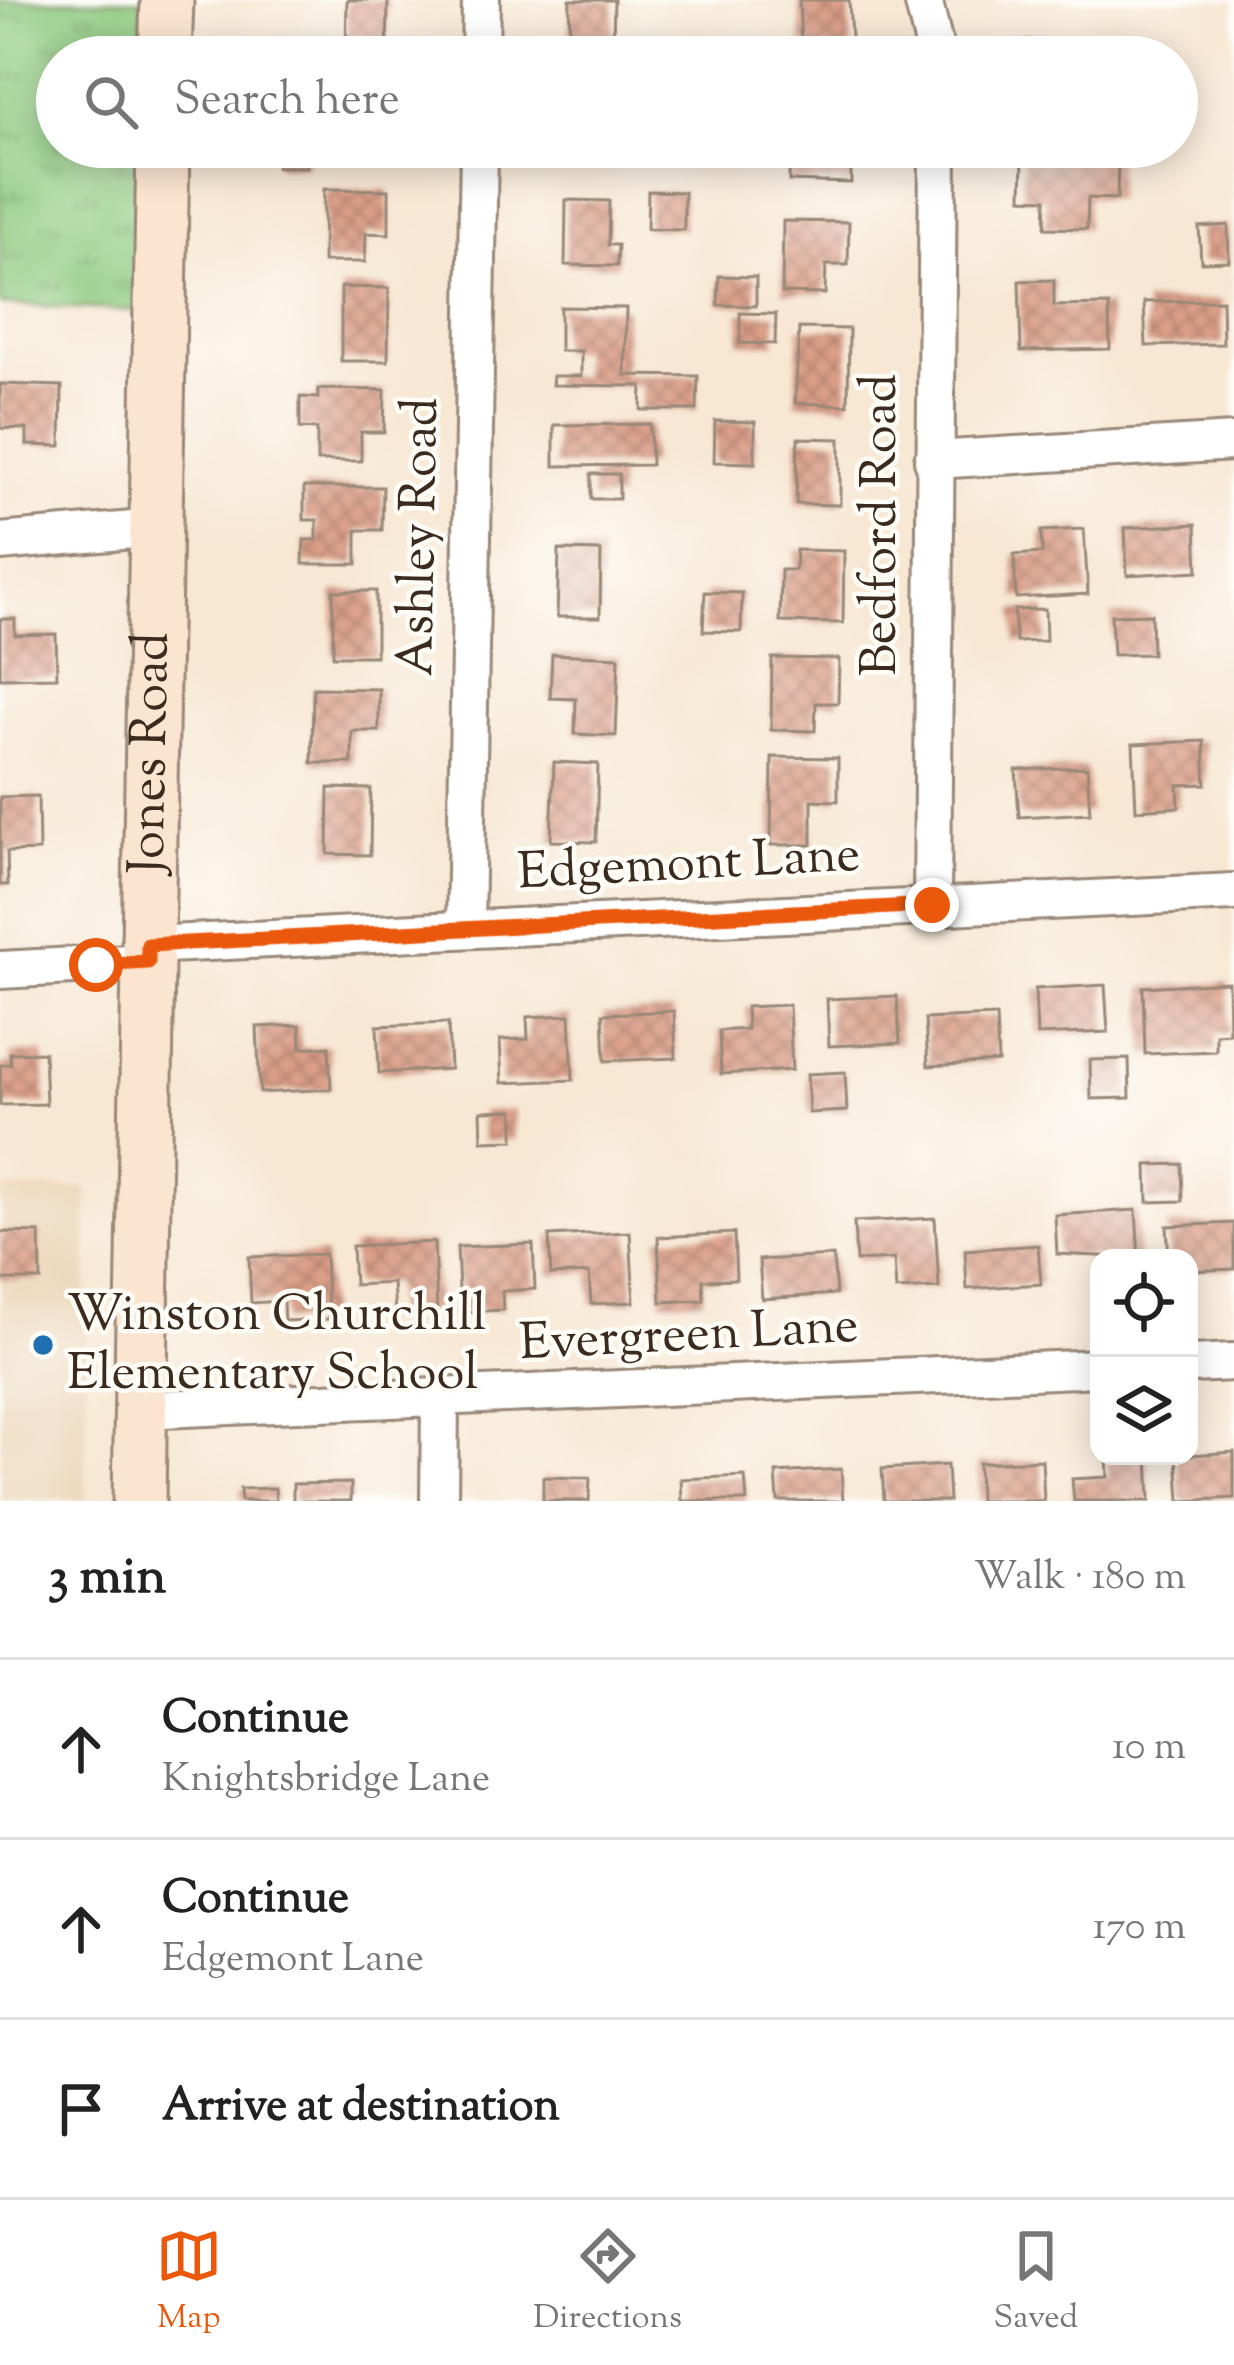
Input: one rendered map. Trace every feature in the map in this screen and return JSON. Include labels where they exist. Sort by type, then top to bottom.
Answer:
[{"type":"street","points":[[165,36],[166,0]]},
{"type":"street","points":[[480,36],[481,0]]},
{"type":"street","points":[[923,0],[932,36]]},
{"type":"street","name":"Jones Road","points":[[139,1501],[164,168]]},
{"type":"street","name":"Ashley Road","points":[[465,929],[479,168]]},
{"type":"street","name":"Bedford Road","points":[[932,905],[938,168]]},
{"type":"street","points":[[932,460],[1234,442]]},
{"type":"street","points":[[0,542],[155,528]]},
{"type":"street","name":"Edgemont Lane","points":[[0,970],[148,953],[465,929],[1234,892]]},
{"type":"street","points":[[1198,1364],[1234,1362]]},
{"type":"street","name":"Evergreen Lane","points":[[140,1410],[1090,1368]]},
{"type":"street","points":[[439,1501],[440,1400]]},
{"type":"shaded area","name":"Winston Churchill Elementary School","points":[[87,1188],[86,1501],[0,1501],[0,1189]]},
{"type":"green space","points":[[0,0],[143,0],[142,36],[36,36],[36,168],[139,168],[136,311],[0,304]]},
{"type":"building","points":[[347,0],[388,0],[387,36],[346,36]]},
{"type":"building","points":[[570,0],[614,0],[613,36],[569,36]]},
{"type":"building","points":[[799,0],[849,0],[851,36],[801,36]]},
{"type":"building","points":[[789,168],[851,168],[851,183],[789,181]]},
{"type":"building","points":[[1023,168],[1118,168],[1117,199],[1088,198],[1087,229],[1045,228],[1046,199],[1022,198]]},
{"type":"building","points":[[324,189],[389,190],[389,234],[366,233],[365,262],[323,262]]},
{"type":"building","points":[[648,191],[684,192],[684,230],[647,229]]},
{"type":"building","points":[[566,200],[609,201],[608,245],[618,245],[617,266],[565,265]]},
{"type":"building","points":[[783,221],[849,222],[848,265],[826,265],[825,294],[782,293]]},
{"type":"building","points":[[1228,225],[1229,261],[1201,262],[1199,227]]},
{"type":"building","points":[[719,276],[756,277],[756,306],[718,305]]},
{"type":"building","points":[[1054,280],[1054,306],[1109,305],[1110,349],[1021,351],[1019,281]]},
{"type":"building","points":[[341,287],[389,288],[388,361],[341,361]]},
{"type":"building","points":[[1222,300],[1223,344],[1146,346],[1144,302]]},
{"type":"building","points":[[560,307],[626,308],[625,375],[698,376],[697,410],[641,410],[642,386],[552,385],[553,376],[581,376],[581,351],[560,351]]},
{"type":"building","points":[[740,313],[776,314],[775,344],[740,343]]},
{"type":"building","points":[[799,328],[849,329],[848,405],[795,403]]},
{"type":"building","points":[[0,384],[62,386],[61,446],[27,445],[27,429],[0,428]]},
{"type":"building","points":[[318,389],[385,390],[384,432],[361,432],[361,461],[317,461],[317,429],[300,428],[300,397],[318,398]]},
{"type":"building","points":[[715,421],[755,422],[755,463],[714,462]]},
{"type":"building","points":[[650,424],[651,465],[554,466],[554,425]]},
{"type":"building","points":[[798,438],[840,439],[840,505],[796,504]]},
{"type":"building","points":[[591,474],[619,474],[619,499],[591,499]]},
{"type":"building","points":[[304,487],[383,487],[382,530],[357,530],[357,564],[303,564],[304,540],[317,540],[317,520],[304,520]]},
{"type":"building","points":[[1196,524],[1198,571],[1127,575],[1125,528]]},
{"type":"building","points":[[1084,529],[1088,594],[1016,598],[1014,555],[1042,553],[1041,531]]},
{"type":"building","points":[[559,550],[601,551],[600,617],[557,617]]},
{"type":"building","points":[[796,550],[844,551],[843,623],[780,622],[781,570],[795,570]]},
{"type":"building","points":[[333,591],[376,591],[376,656],[333,656]]},
{"type":"building","points":[[705,592],[742,593],[741,632],[703,631]]},
{"type":"building","points":[[1045,609],[1046,641],[1016,642],[1014,610]]},
{"type":"building","points":[[1151,614],[1152,654],[1113,655],[1111,615]]},
{"type":"building","points":[[0,619],[15,619],[15,635],[56,634],[57,677],[0,678]]},
{"type":"building","points":[[552,654],[619,657],[616,736],[575,734],[576,699],[550,698]]},
{"type":"building","points":[[772,658],[839,659],[838,703],[816,703],[815,731],[771,730]]},
{"type":"building","points":[[313,688],[379,689],[379,731],[352,731],[352,763],[312,763]]},
{"type":"building","points":[[1204,741],[1206,784],[1178,785],[1179,807],[1136,810],[1133,744]]},
{"type":"building","points":[[772,757],[838,758],[838,801],[812,800],[812,845],[771,845]]},
{"type":"building","points":[[554,762],[598,764],[596,842],[551,841]]},
{"type":"building","points":[[1087,767],[1090,813],[1019,817],[1016,770]]},
{"type":"building","points":[[329,788],[371,789],[370,855],[328,854]]},
{"type":"building","points":[[38,796],[39,851],[7,852],[8,885],[0,885],[0,797]]},
{"type":"building","points":[[1228,982],[1229,1033],[1216,1034],[1216,1051],[1145,1054],[1143,987]]},
{"type":"building","points":[[1105,985],[1108,1032],[1037,1035],[1035,989]]},
{"type":"building","points":[[897,996],[900,1043],[829,1046],[827,999]]},
{"type":"building","points":[[789,1005],[792,1070],[721,1074],[719,1031],[747,1029],[746,1007]]},
{"type":"building","points":[[674,1011],[676,1058],[605,1061],[603,1014]]},
{"type":"building","points":[[570,1015],[573,1080],[502,1083],[500,1040],[528,1039],[527,1017]]},
{"type":"building","points":[[996,1016],[998,1062],[928,1066],[925,1019]]},
{"type":"building","points":[[448,1023],[450,1069],[379,1073],[377,1026]]},
{"type":"building","points":[[300,1025],[301,1048],[329,1046],[331,1089],[260,1093],[257,1027]]},
{"type":"building","points":[[44,1052],[46,1104],[0,1105],[0,1065],[11,1064],[10,1053]]},
{"type":"building","points":[[1129,1059],[1130,1098],[1091,1099],[1090,1060]]},
{"type":"building","points":[[845,1072],[847,1111],[809,1113],[807,1074]]},
{"type":"building","points":[[514,1110],[514,1140],[482,1141],[481,1111]]},
{"type":"building","points":[[1182,1164],[1183,1201],[1148,1202],[1147,1165]]},
{"type":"building","points":[[1136,1210],[1138,1249],[1090,1249],[1090,1256],[1057,1254],[1055,1215]]},
{"type":"building","points":[[935,1218],[939,1288],[896,1290],[894,1259],[856,1261],[854,1222]]},
{"type":"building","points":[[1234,1223],[1234,1269],[1198,1271],[1198,1249],[1168,1249],[1167,1226]]},
{"type":"building","points":[[0,1232],[40,1233],[41,1280],[0,1280]]},
{"type":"building","points":[[630,1232],[634,1302],[591,1304],[589,1273],[551,1275],[549,1236]]},
{"type":"building","points":[[734,1233],[736,1279],[703,1280],[704,1300],[661,1302],[658,1237]]},
{"type":"building","points":[[434,1242],[437,1312],[395,1314],[393,1283],[354,1285],[352,1246]]},
{"type":"building","points":[[533,1244],[535,1289],[502,1291],[503,1310],[460,1312],[457,1247]]},
{"type":"building","points":[[1038,1245],[1041,1284],[967,1289],[965,1250]]},
{"type":"building","points":[[325,1254],[328,1319],[284,1321],[283,1301],[251,1303],[249,1257]]},
{"type":"building","points":[[833,1256],[836,1294],[762,1299],[759,1260]]},
{"type":"building","points":[[1234,1452],[1234,1498],[1180,1501],[1178,1465],[1198,1465],[1198,1455]]},
{"type":"building","points":[[1042,1460],[1044,1501],[979,1501],[978,1463]]},
{"type":"building","points":[[947,1465],[949,1501],[884,1501],[882,1469]]},
{"type":"building","points":[[1107,1465],[1148,1465],[1150,1501],[1074,1501],[1072,1479],[1108,1477]]},
{"type":"building","points":[[841,1469],[843,1501],[778,1501],[776,1473]]},
{"type":"building","points":[[745,1476],[747,1501],[682,1501],[681,1479]]},
{"type":"building","points":[[543,1477],[590,1478],[589,1501],[543,1501]]},
{"type":"building","points":[[351,1483],[351,1501],[293,1501],[293,1484]]},
{"type":"building","points":[[275,1488],[276,1501],[241,1501],[240,1489]]},
{"type":"place","name":"Winston Churchill Elementary School","points":[[43,1345]]},
{"type":"route","points":[[96,965],[148,962],[148,945],[932,905]]}]
